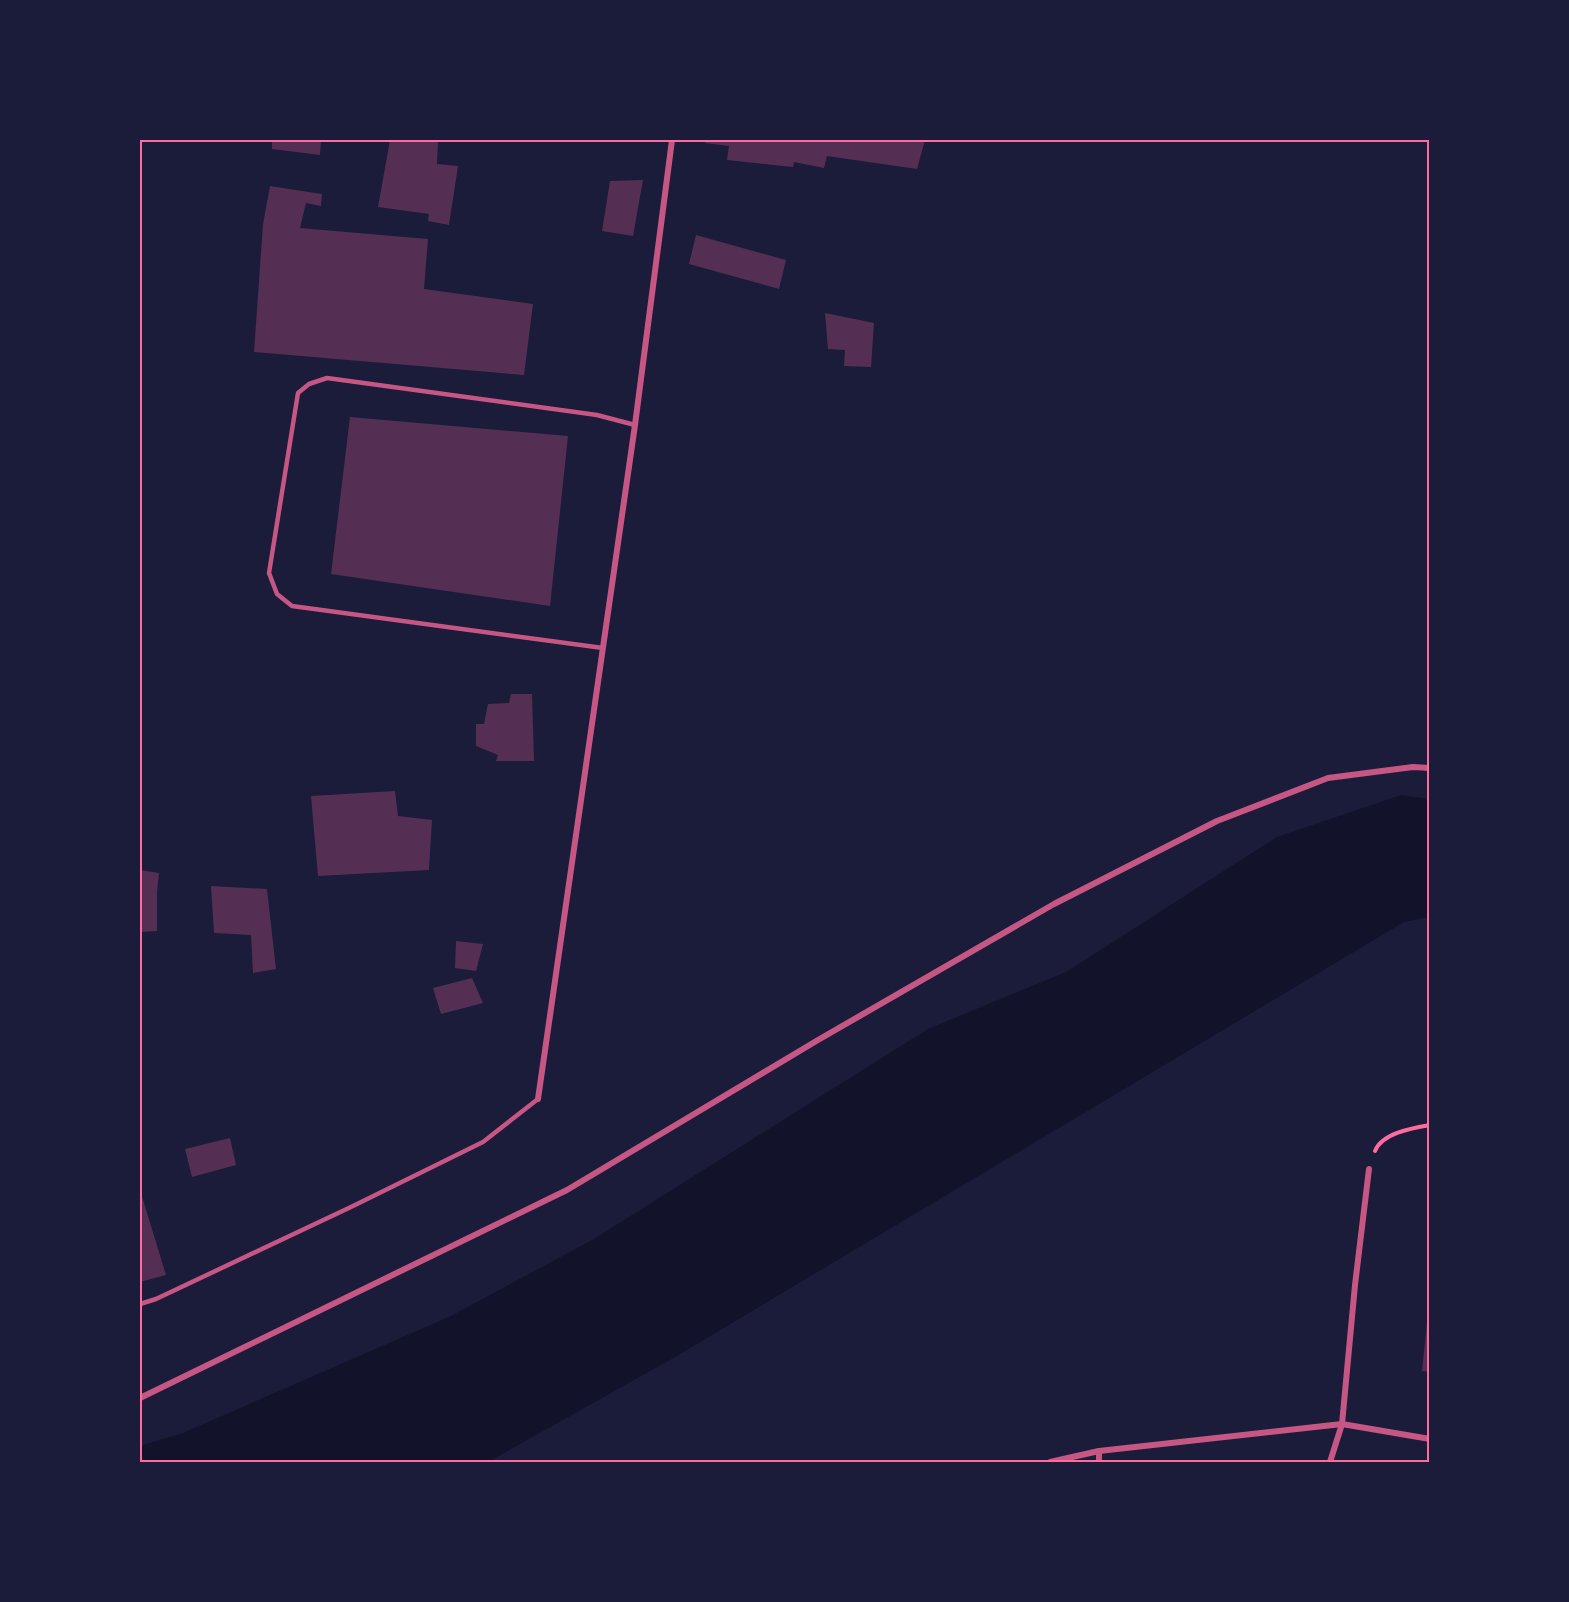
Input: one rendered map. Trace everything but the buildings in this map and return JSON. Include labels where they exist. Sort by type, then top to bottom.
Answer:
[{"type":"street","points":[[538,1098],[635,425],[672,140]]},
{"type":"street","points":[[140,1398],[567,1190],[818,1040],[1054,904],[1217,821],[1328,777],[1413,767],[1430,768]]},
{"type":"street","points":[[1330,1462],[1342,1424],[1369,1169]]},
{"type":"street","points":[[1050,1462],[1099,1451],[1342,1424],[1430,1439]]},
{"type":"street","points":[[1099,1451],[1099,1462]]},
{"type":"lane","points":[[603,648],[292,606],[277,594],[269,573],[298,393],[309,384],[327,378],[597,415],[635,425]]},
{"type":"lane","points":[[140,1304],[156,1299],[351,1207],[483,1142],[538,1098]]},
{"type":"path","points":[[1369,1169],[1377,1146],[1394,1133],[1430,1125]]},
{"type":"shaded area","points":[[1401,795],[1429,799],[1429,917],[1404,922],[675,1357],[488,1462],[140,1462],[140,1446],[183,1433],[451,1316],[594,1239],[928,1029],[1066,972],[1277,837]]}]
